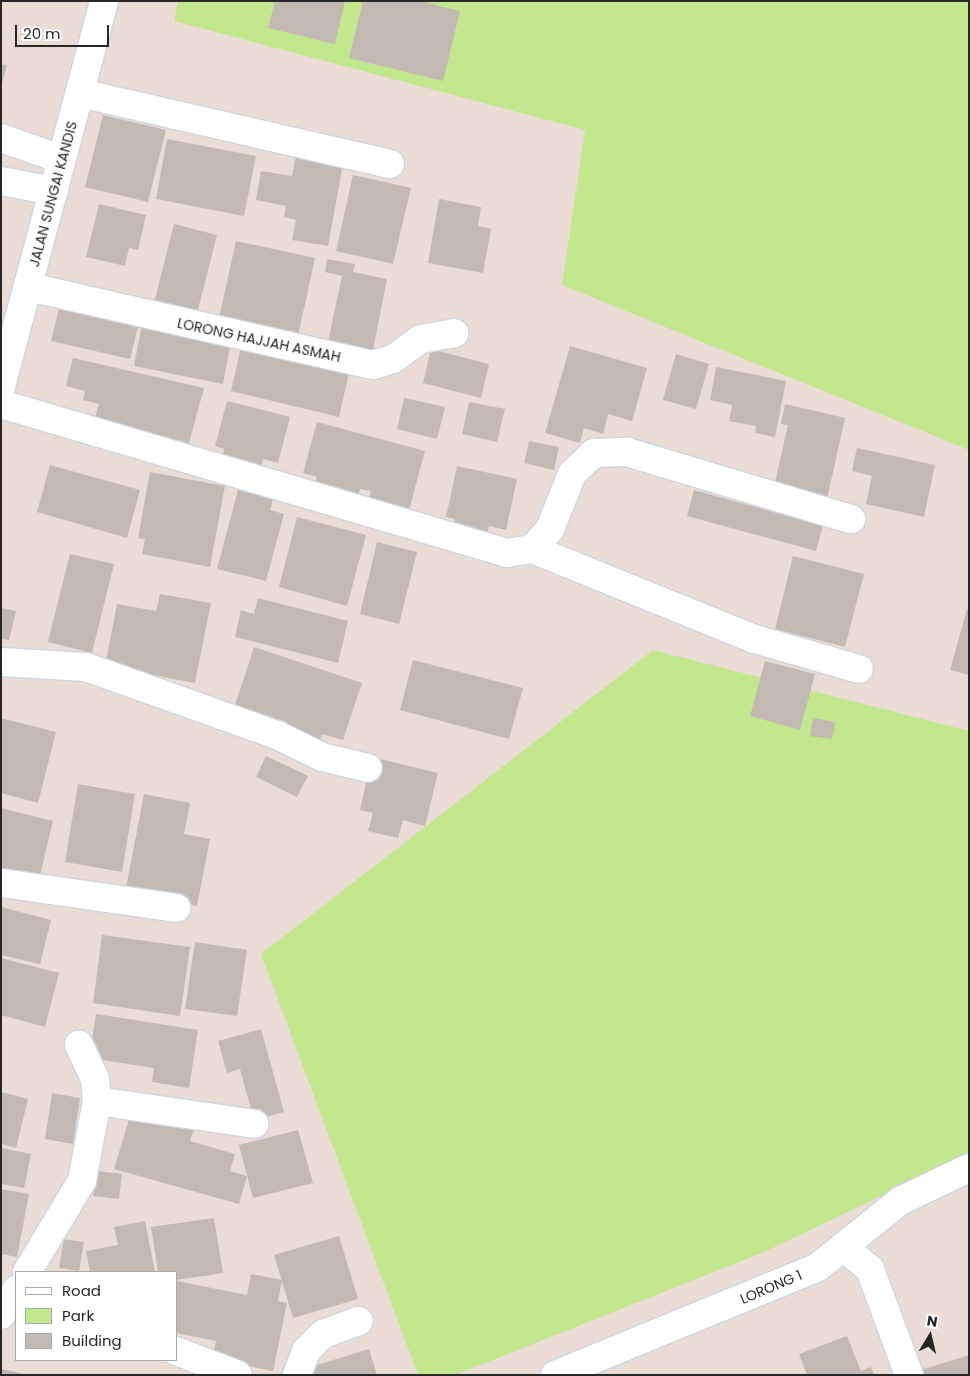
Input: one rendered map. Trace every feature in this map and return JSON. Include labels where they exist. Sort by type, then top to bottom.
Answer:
[{"type":"street","name":"JALAN SUNGAI KANDIS","points":[[1,386],[104,1]]},
{"type":"street","points":[[80,93],[390,164]]},
{"type":"street","points":[[1,138],[61,159]]},
{"type":"street","points":[[1,181],[54,191]]},
{"type":"street","name":"LORONG HAJJAH ASMAH","points":[[29,287],[373,365],[393,359],[421,339],[454,333]]},
{"type":"street","points":[[1,404],[507,553],[532,549],[756,639],[859,669]]},
{"type":"street","points":[[532,549],[550,529],[572,474],[594,453],[628,452],[851,519]]},
{"type":"street","points":[[1,662],[86,667],[277,735],[322,757],[368,768]]},
{"type":"street","points":[[1,883],[176,908]]},
{"type":"street","points":[[28,1271],[82,1181],[97,1101],[95,1080],[79,1044]]},
{"type":"street","points":[[97,1101],[254,1124]]},
{"type":"street","name":"LORONG 1","points":[[555,1375],[818,1267],[900,1201],[969,1168]]},
{"type":"street","points":[[843,1247],[870,1269],[909,1375]]},
{"type":"street","points":[[15,1292],[1,1315],[15,1316]]},
{"type":"street","points":[[297,1375],[306,1351],[324,1334],[359,1321]]},
{"type":"street","points":[[178,1352],[238,1375]]},
{"type":"green space","points":[[178,1],[969,1],[969,450],[562,285],[585,130],[174,21]]},
{"type":"green space","points":[[653,650],[969,731],[969,1154],[764,1252],[455,1375],[418,1375],[261,954]]},
{"type":"building","points":[[275,1],[345,1],[335,44],[268,28]]},
{"type":"building","points":[[363,1],[419,1],[460,11],[443,81],[349,58]]},
{"type":"building","points":[[1,64],[7,65],[2,84],[1,84]]},
{"type":"building","points":[[103,115],[166,130],[148,202],[85,187]]},
{"type":"building","points":[[167,139],[256,156],[244,216],[156,199]]},
{"type":"building","points":[[296,155],[343,164],[328,246],[292,240],[296,220],[284,217],[286,206],[256,200],[261,171],[292,176]]},
{"type":"building","points":[[353,175],[411,188],[393,264],[336,251]]},
{"type":"building","points":[[439,199],[481,207],[478,226],[491,229],[483,273],[428,263]]},
{"type":"building","points":[[99,204],[146,215],[138,250],[129,248],[125,266],[86,257]]},
{"type":"building","points":[[174,224],[217,235],[196,317],[153,307]]},
{"type":"building","points":[[236,241],[315,258],[298,336],[219,318]]},
{"type":"building","points":[[327,259],[355,264],[353,272],[387,279],[372,355],[327,346],[342,276],[325,272]]},
{"type":"building","points":[[60,304],[139,323],[130,359],[51,341]]},
{"type":"building","points":[[142,324],[231,341],[223,384],[134,366]]},
{"type":"building","points":[[570,346],[647,368],[632,421],[608,414],[603,434],[584,428],[580,443],[545,433]]},
{"type":"building","points":[[241,347],[349,373],[339,417],[231,391]]},
{"type":"building","points":[[431,349],[489,364],[481,398],[423,383]]},
{"type":"building","points":[[676,354],[709,364],[696,409],[663,400]]},
{"type":"building","points":[[73,358],[204,388],[189,443],[95,418],[99,404],[83,400],[85,391],[66,386]]},
{"type":"building","points":[[716,367],[786,381],[775,437],[755,433],[756,426],[729,421],[732,405],[710,400]]},
{"type":"building","points":[[404,398],[445,407],[437,439],[397,429]]},
{"type":"building","points":[[227,401],[290,417],[278,463],[263,459],[260,470],[221,460],[224,449],[215,446]]},
{"type":"building","points":[[469,402],[505,409],[497,442],[462,434]]},
{"type":"building","points":[[785,404],[845,418],[827,499],[774,487],[788,425],[781,424]]},
{"type":"building","points":[[317,422],[425,451],[408,514],[368,503],[371,491],[360,489],[357,498],[314,487],[317,477],[303,473]]},
{"type":"building","points":[[529,441],[559,447],[554,470],[524,463]]},
{"type":"building","points":[[857,448],[935,465],[924,517],[866,504],[872,476],[852,471]]},
{"type":"building","points":[[50,465],[140,490],[127,538],[37,512]]},
{"type":"building","points":[[457,466],[517,479],[506,530],[489,526],[487,537],[453,529],[455,519],[446,517]]},
{"type":"building","points":[[150,472],[225,486],[210,567],[142,554],[145,539],[138,538]]},
{"type":"building","points":[[238,490],[273,499],[270,510],[284,514],[266,581],[217,569]]},
{"type":"building","points":[[694,490],[823,526],[816,551],[687,516]]},
{"type":"building","points":[[297,517],[366,535],[347,606],[279,587]]},
{"type":"building","points":[[377,542],[417,552],[399,624],[360,614]]},
{"type":"building","points":[[70,554],[114,564],[92,653],[48,642]]},
{"type":"building","points":[[793,556],[864,574],[845,647],[775,629]]},
{"type":"building","points":[[160,594],[211,603],[195,683],[105,666],[117,604],[156,611]]},
{"type":"building","points":[[258,598],[348,621],[338,663],[235,637],[241,610],[254,614]]},
{"type":"building","points":[[1,608],[16,611],[9,640],[1,639]]},
{"type":"building","points":[[967,609],[969,609],[969,675],[950,670]]},
{"type":"building","points":[[254,647],[362,683],[343,740],[322,734],[317,748],[282,736],[287,722],[235,705]]},
{"type":"building","points":[[413,660],[523,688],[509,739],[400,710]]},
{"type":"building","points":[[765,661],[815,674],[800,730],[750,716]]},
{"type":"building","points":[[1,718],[56,732],[38,803],[1,793]]},
{"type":"building","points":[[813,718],[835,722],[832,739],[810,736]]},
{"type":"building","points":[[266,756],[308,776],[297,797],[256,777]]},
{"type":"building","points":[[372,757],[438,773],[425,826],[403,820],[398,838],[368,831],[373,813],[360,810]]},
{"type":"building","points":[[78,784],[135,794],[122,872],[65,862]]},
{"type":"building","points":[[144,794],[190,803],[184,834],[210,839],[197,906],[125,893]]},
{"type":"building","points":[[1,808],[53,821],[39,879],[1,870]]},
{"type":"building","points":[[1,907],[51,920],[40,964],[1,955]]},
{"type":"building","points":[[102,935],[190,947],[180,1016],[93,1003]]},
{"type":"building","points":[[195,942],[247,950],[237,1016],[185,1009]]},
{"type":"building","points":[[1,958],[59,973],[45,1027],[1,1015]]},
{"type":"building","points":[[96,1014],[198,1030],[189,1088],[152,1082],[154,1068],[89,1058]]},
{"type":"building","points":[[261,1029],[284,1112],[254,1120],[240,1069],[227,1073],[218,1041]]},
{"type":"building","points":[[1,1092],[28,1099],[16,1148],[1,1144]]},
{"type":"building","points":[[52,1093],[80,1098],[73,1144],[45,1139]]},
{"type":"building","points":[[163,1113],[196,1123],[190,1141],[235,1154],[230,1171],[247,1176],[239,1204],[114,1169],[130,1116],[160,1125]]},
{"type":"building","points":[[298,1130],[313,1183],[253,1198],[239,1145]]},
{"type":"building","points":[[1,1148],[31,1154],[24,1188],[1,1184]]},
{"type":"building","points":[[97,1171],[122,1174],[119,1199],[93,1196]]},
{"type":"building","points":[[1,1189],[29,1194],[17,1257],[1,1254]]},
{"type":"building","points":[[214,1218],[223,1273],[178,1280],[178,1271],[158,1271],[151,1227]]},
{"type":"building","points":[[145,1221],[155,1271],[90,1271],[86,1251],[118,1245],[114,1227]]},
{"type":"building","points":[[339,1236],[358,1299],[293,1318],[274,1255]]},
{"type":"building","points":[[64,1239],[84,1242],[79,1271],[59,1268]]},
{"type":"building","points":[[251,1274],[282,1280],[278,1301],[287,1303],[273,1371],[213,1359],[216,1341],[178,1333],[178,1281],[247,1295]]},
{"type":"building","points":[[847,1336],[861,1371],[871,1367],[874,1375],[807,1375],[799,1354]]},
{"type":"building","points":[[369,1349],[377,1375],[306,1375],[304,1369]]},
{"type":"building","points":[[969,1355],[969,1375],[923,1375],[921,1370]]},
{"type":"building","points":[[1,1369],[25,1374],[25,1375],[1,1375]]}]
